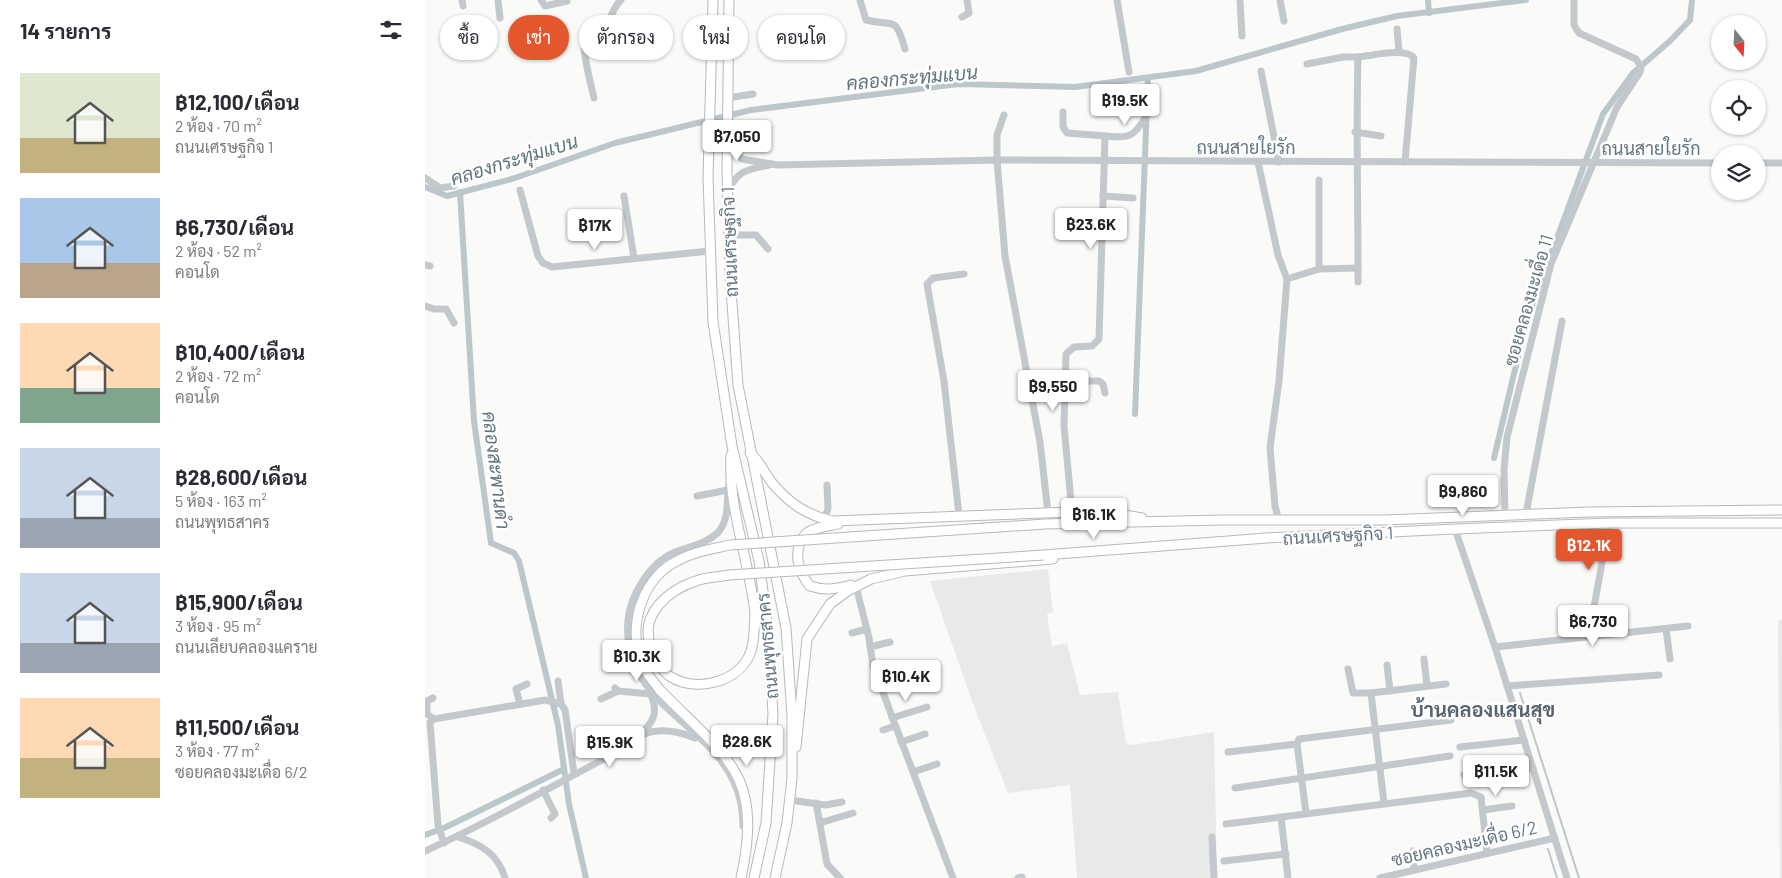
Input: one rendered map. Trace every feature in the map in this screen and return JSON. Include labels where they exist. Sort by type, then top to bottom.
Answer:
[{"type":"main road","name":"ถนนเศรษฐกิจ 1","points":[[713,0],[709,177],[713,322],[732,446],[731,474],[755,613],[754,635],[748,658],[735,674],[715,682],[692,684],[670,677],[658,663],[650,645],[649,622],[658,604],[677,589],[699,580],[729,575],[1044,555],[1267,538],[1599,523],[1782,523]]},
{"type":"main road","name":"ถนนเศรษฐกิจ 1","points":[[729,0],[727,192],[738,385],[750,453]]},
{"type":"main road","name":"ถนนพุทธสาคร","points":[[732,446],[759,561],[767,629],[773,714],[766,823],[754,878]]},
{"type":"main road","points":[[750,453],[760,462],[773,484],[793,504],[810,515],[824,519],[844,522],[959,515],[1072,512],[1125,514],[1152,521]]},
{"type":"main road","name":"ถนนพุทธสาคร","points":[[750,453],[786,628],[792,715],[792,778],[787,823],[775,878]]},
{"type":"main road","name":"ถนนเศรษฐกิจ 1","points":[[741,878],[748,823],[746,796],[740,779],[717,747],[652,691],[636,641],[636,620],[644,597],[657,577],[674,562],[700,552],[731,546],[1045,524],[1152,521],[1384,520],[1599,512],[1782,510]]},
{"type":"main road","points":[[1599,512],[1599,523]]},
{"type":"main road","points":[[859,521],[825,527],[805,534],[798,549],[799,566],[810,586],[821,590],[835,590],[905,571],[1117,554],[1145,548]]},
{"type":"main road","points":[[792,778],[799,730],[807,639],[830,604],[856,586],[871,579]]},
{"type":"street","points":[[497,0],[500,18]]},
{"type":"street","points":[[541,0],[543,4],[549,6],[567,1]]},
{"type":"street","points":[[594,98],[583,39],[587,29],[607,21],[621,0]]},
{"type":"street","points":[[860,0],[866,20],[895,25],[905,49]]},
{"type":"street","points":[[962,17],[969,14],[967,0]]},
{"type":"street","points":[[1117,0],[1129,72]]},
{"type":"street","points":[[1240,0],[1242,36]]},
{"type":"street","points":[[1280,0],[1284,21]]},
{"type":"street","name":"ซอยคลองมะเดื่อ 11","points":[[1505,515],[1504,470],[1507,437],[1551,264],[1565,225],[1617,107],[1640,72],[1641,67],[1636,59],[1579,33],[1574,26],[1574,1]]},
{"type":"street","points":[[1397,29],[1399,52]]},
{"type":"street","points":[[1307,64],[1343,57],[1399,52],[1412,55],[1415,62],[1405,162]]},
{"type":"street","points":[[1358,57],[1355,132],[1358,163],[1358,282]]},
{"type":"street","points":[[1261,71],[1279,162]]},
{"type":"street","points":[[727,98],[753,94]]},
{"type":"street","points":[[1063,112],[1063,127],[1067,133],[1105,136],[1124,137],[1134,134],[1147,117]]},
{"type":"street","points":[[1004,115],[997,134],[997,160],[1005,256],[1039,434],[1048,513]]},
{"type":"street","points":[[1355,132],[1381,136]]},
{"type":"street","points":[[1072,512],[1064,426],[1067,350],[1074,347],[1092,346],[1099,339],[1105,136]]},
{"type":"street","name":"ถนนสายใยรัก","points":[[727,139],[742,159],[771,164]]},
{"type":"street","name":"ถนนสายใยรัก","points":[[727,192],[739,174],[747,169],[771,164],[997,160],[1358,163],[1711,163]]},
{"type":"street","points":[[1258,162],[1278,255],[1287,279],[1279,381],[1270,448],[1275,506],[1279,521]]},
{"type":"street","points":[[1766,163],[1782,163]]},
{"type":"street","points":[[425,178],[440,188],[453,186]]},
{"type":"street","points":[[1319,180],[1319,269]]},
{"type":"street","points":[[520,190],[538,256],[543,263],[553,267],[711,250]]},
{"type":"street","points":[[624,196],[634,258]]},
{"type":"street","points":[[1103,196],[1133,198]]},
{"type":"street","points":[[729,235],[756,235],[768,249]]},
{"type":"street","points":[[1287,279],[1319,269],[1358,268]]},
{"type":"street","points":[[959,515],[944,381],[927,284],[933,278],[964,274]]},
{"type":"street","points":[[425,306],[433,309],[447,309],[454,323]]},
{"type":"street","points":[[1526,514],[1562,321]]},
{"type":"street","points":[[1067,381],[1099,381],[1103,384],[1105,393]]},
{"type":"street","points":[[731,474],[727,515],[716,535],[670,555],[651,571],[636,593],[628,618],[628,642],[636,670],[652,691],[725,767],[734,782],[743,819],[745,856]]},
{"type":"street","points":[[824,519],[828,509],[827,485]]},
{"type":"street","points":[[697,496],[728,490]]},
{"type":"street","points":[[1591,624],[1609,523]]},
{"type":"street","points":[[1455,529],[1495,646],[1567,878]]},
{"type":"street","points":[[856,586],[867,629],[873,666],[951,877]]},
{"type":"street","points":[[1495,646],[1688,626]]},
{"type":"street","points":[[852,633],[867,629]]},
{"type":"street","points":[[1666,629],[1670,659]]},
{"type":"street","points":[[870,647],[890,642]]},
{"type":"street","points":[[1423,659],[1427,686]]},
{"type":"street","points":[[1387,664],[1389,691]]},
{"type":"street","points":[[1348,669],[1353,692],[1371,693],[1446,684]]},
{"type":"street","points":[[1507,686],[1659,674]]},
{"type":"street","points":[[557,682],[561,704],[565,710],[574,773]]},
{"type":"street","points":[[520,704],[516,689],[527,684]]},
{"type":"street","points":[[601,699],[616,690],[652,691]]},
{"type":"street","points":[[425,851],[458,837],[553,784],[605,758],[633,740],[652,723],[655,716],[652,691]]},
{"type":"street","points":[[1371,693],[1383,803]]},
{"type":"street","points":[[433,698],[427,701],[427,714],[434,719]]},
{"type":"street","points":[[444,843],[437,825],[430,722],[434,719],[545,700],[561,704]]},
{"type":"street","points":[[883,730],[894,722],[927,707]]},
{"type":"street","points":[[1227,752],[1297,744],[1299,740],[1451,720]]},
{"type":"street","points":[[633,740],[658,730],[684,734],[703,743]]},
{"type":"street","points":[[901,742],[925,734]]},
{"type":"street","points":[[1460,747],[1524,740]]},
{"type":"street","points":[[1297,744],[1306,813]]},
{"type":"street","points":[[1235,788],[1450,756]]},
{"type":"street","points":[[913,772],[937,764]]},
{"type":"street","points":[[1464,775],[1533,768]]},
{"type":"street","points":[[543,790],[554,809],[555,814],[551,818]]},
{"type":"street","points":[[1226,824],[1471,793],[1481,798],[1487,853]]},
{"type":"street","points":[[789,800],[816,803],[842,802]]},
{"type":"street","points":[[816,803],[827,864],[840,878]]},
{"type":"street","points":[[1483,810],[1512,806]]},
{"type":"street","points":[[819,819],[823,822],[853,812]]},
{"type":"street","points":[[1281,817],[1289,878]]},
{"type":"street","points":[[458,837],[489,851],[501,866],[505,878]]},
{"type":"street","points":[[1212,837],[1214,878]]},
{"type":"street","name":"ซอยคลองมะเดื่อ 6/2","points":[[1383,878],[1555,838]]},
{"type":"street","points":[[1413,851],[1414,870]]},
{"type":"street","points":[[1224,861],[1286,854]]},
{"type":"shaded area","points":[[1048,569],[1053,612],[1047,614],[1052,646],[1067,643],[1080,695],[1118,692],[1126,743],[1132,745],[1214,732],[1217,878],[1077,878],[1070,785],[1008,793],[972,701],[930,581]]},
{"type":"shaded area","points":[[1778,620],[1782,620],[1782,878],[1780,878]]},
{"type":"waterway","points":[[1428,0],[1429,13]]},
{"type":"waterway","name":"คลองกระทุ่มแบน","points":[[425,187],[447,196],[512,179],[615,143],[751,110],[958,84],[1075,87],[1196,71],[1342,29],[1397,16],[1526,0]]},
{"type":"waterway","points":[[1494,458],[1527,319],[1603,114],[1633,73],[1670,41],[1690,20],[1692,0]]},
{"type":"waterway","points":[[1135,414],[1148,78]]},
{"type":"waterway","name":"คลองสะพานดำ","points":[[460,192],[474,421],[491,543],[514,553],[519,561],[558,725],[569,804],[586,878]]},
{"type":"waterway","points":[[1520,693],[1579,878]]},
{"type":"waterway","points":[[425,835],[444,828],[564,769]]},
{"type":"waterway","points":[[1548,849],[1557,878]]},
{"type":"district","name":"บ้านคลองแสนสุข","points":[[1483,709]]}]
